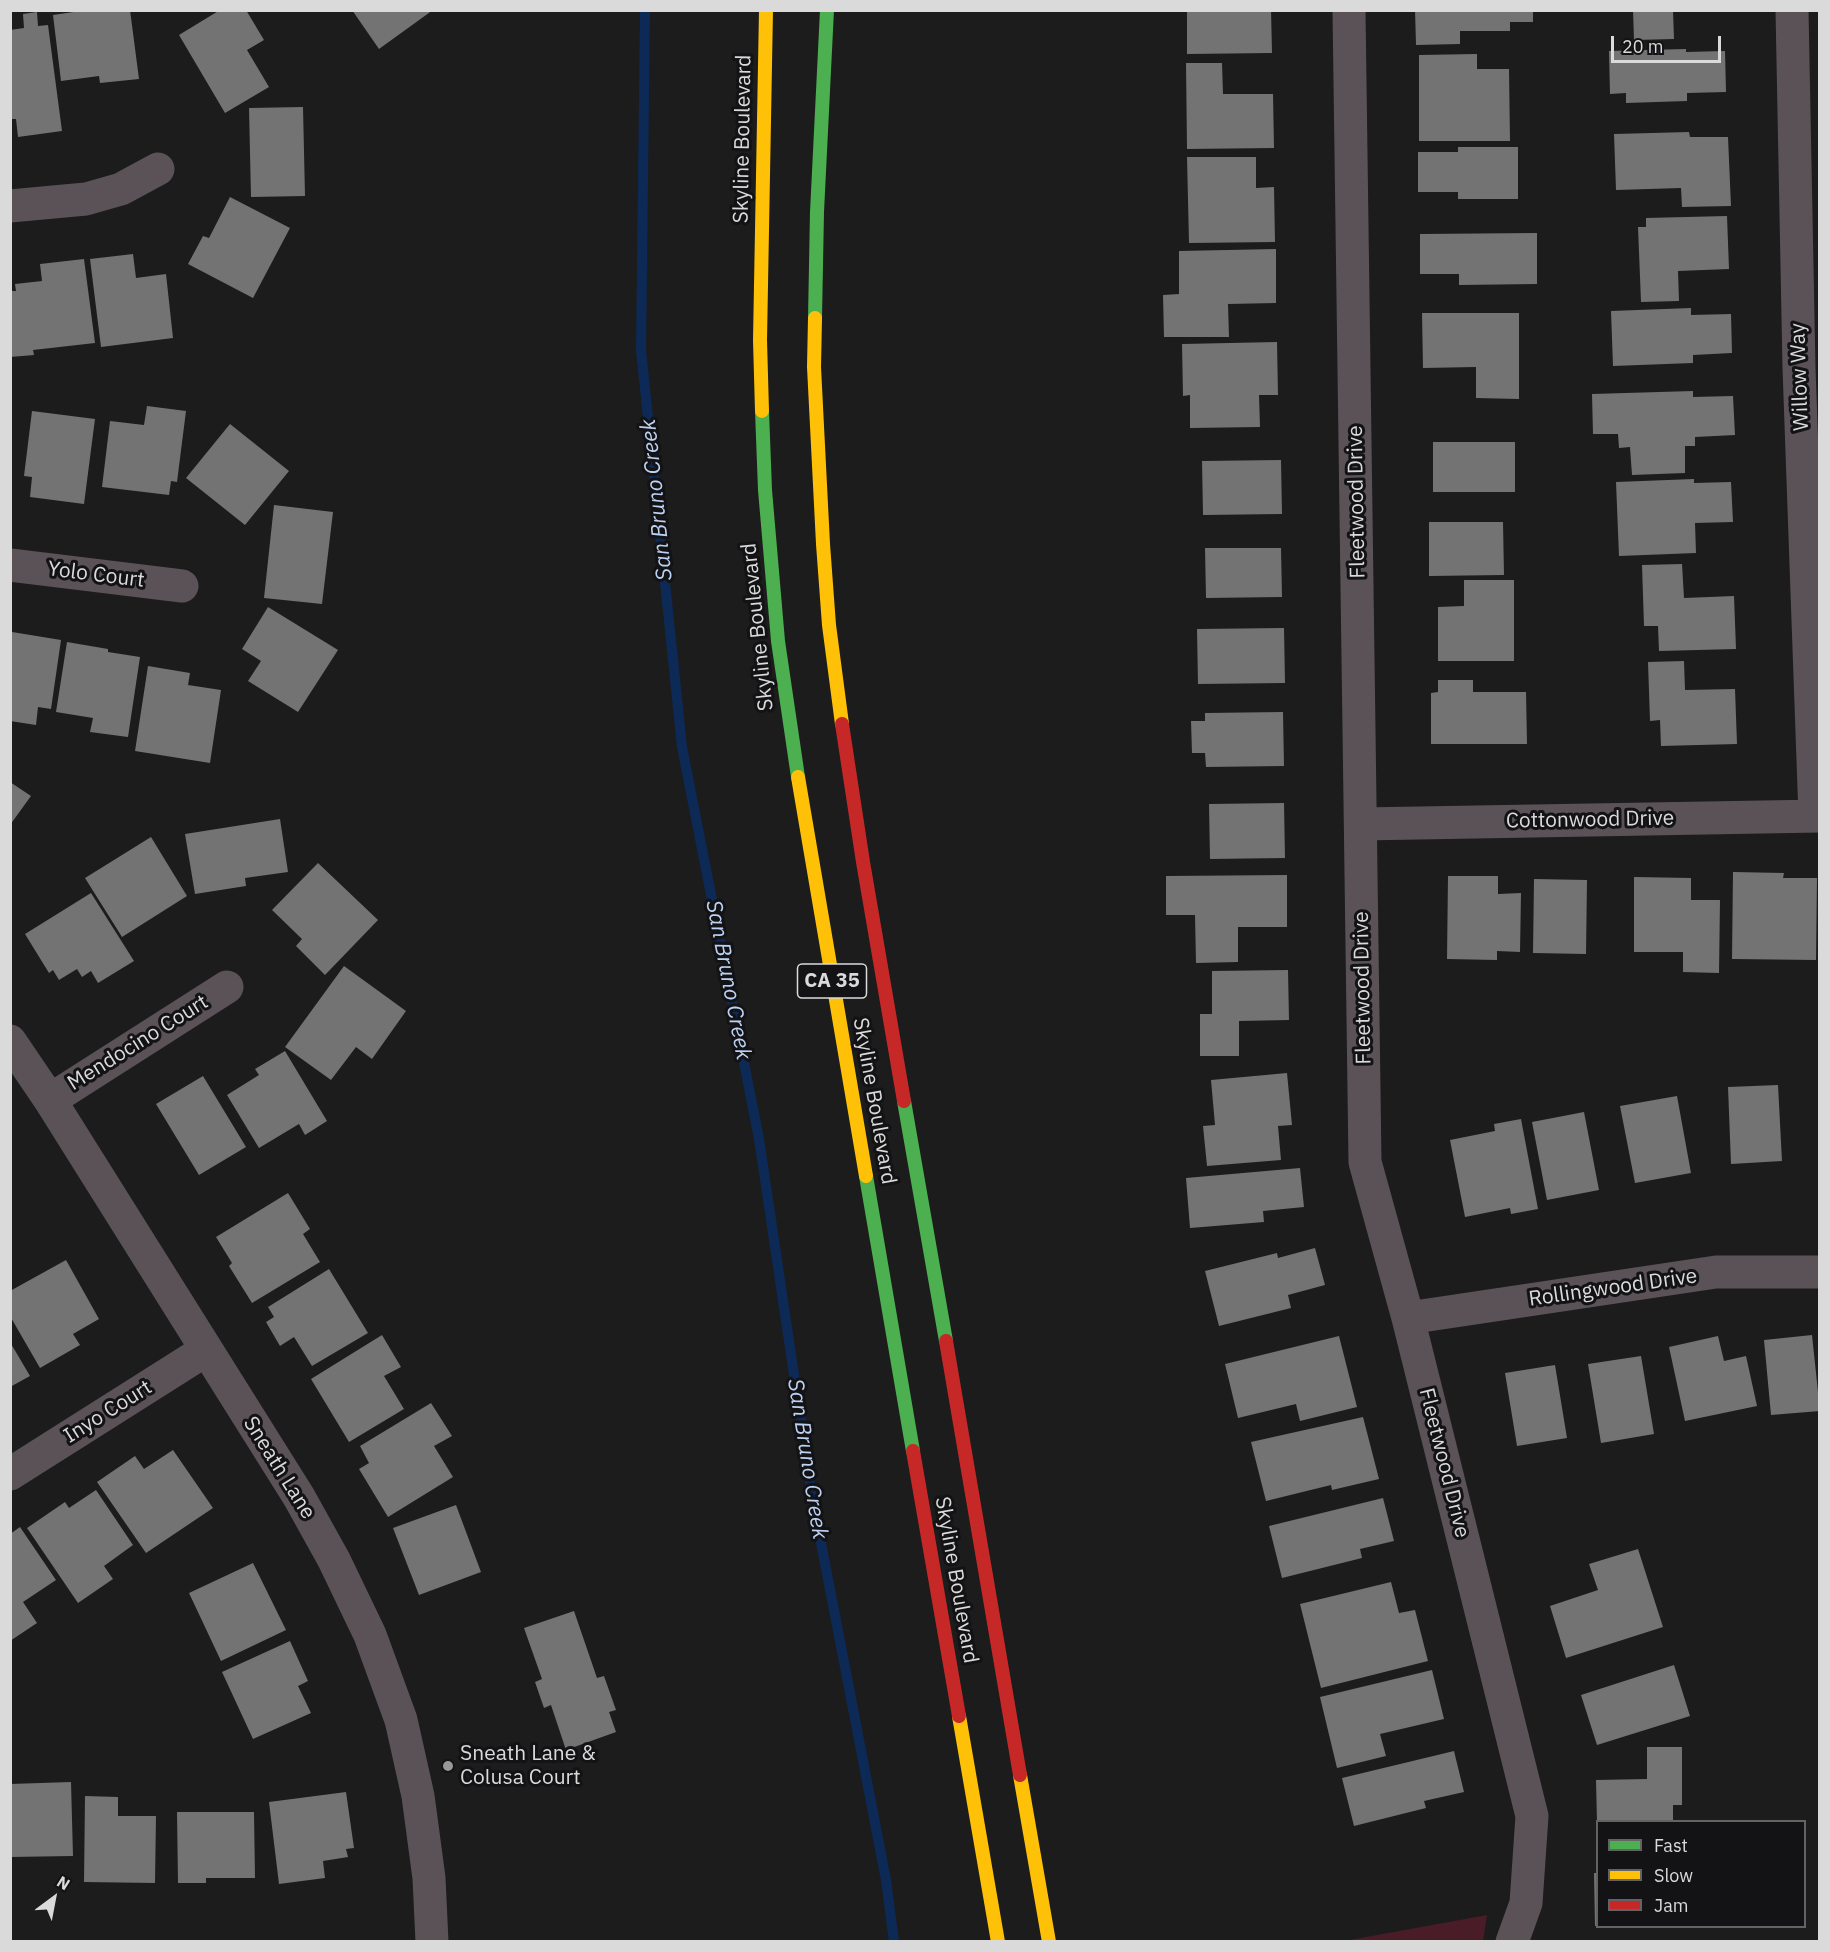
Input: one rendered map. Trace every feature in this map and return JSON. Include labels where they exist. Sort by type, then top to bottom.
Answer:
[{"type":"main road","name":"Skyline Boulevard","points":[[766,10],[760,340],[765,490],[778,641],[810,854],[998,1941]]},
{"type":"main road","name":"Skyline Boulevard","points":[[827,10],[817,212],[814,367],[823,544],[831,636],[862,862],[1049,1941]]},
{"type":"street","name":"Fleetwood Drive","points":[[1349,10],[1365,1162],[1408,1318],[1532,1816],[1526,1903],[1512,1941]]},
{"type":"street","name":"Willow Way","points":[[1792,10],[1809,368],[1817,816]]},
{"type":"street","points":[[10,206],[86,199],[121,189],[158,169]]},
{"type":"street","name":"Yolo Court","points":[[10,564],[182,586]]},
{"type":"street","name":"Cottonwood Drive","points":[[1361,824],[1817,816]]},
{"type":"street","name":"Mendocino Court","points":[[50,1100],[227,987]]},
{"type":"street","name":"Sneath Lane","points":[[10,1041],[50,1100],[299,1497],[334,1560],[370,1635],[400,1720],[418,1796],[429,1878],[432,1941]]},
{"type":"street","name":"Rollingwood Drive","points":[[1408,1318],[1716,1272],[1820,1272]]},
{"type":"street","name":"Inyo Court","points":[[10,1474],[206,1350]]},
{"type":"shaded area","points":[[1487,1915],[1483,1941],[1344,1941]]},
{"type":"building","points":[[87,10],[130,10],[139,79],[100,83],[99,76],[61,81],[53,15]]},
{"type":"building","points":[[220,10],[246,10],[264,40],[247,50],[269,87],[225,113],[179,35]]},
{"type":"building","points":[[352,10],[433,10],[379,49]]},
{"type":"building","points":[[1187,10],[1271,10],[1272,53],[1187,54]]},
{"type":"building","points":[[1415,10],[1533,10],[1533,22],[1510,22],[1510,31],[1460,31],[1460,44],[1416,45]]},
{"type":"building","points":[[1633,10],[1673,10],[1674,39],[1634,40]]},
{"type":"building","points":[[37,12],[38,26],[48,25],[62,131],[18,137],[16,119],[10,119],[10,30],[24,28],[23,14]]},
{"type":"building","points":[[1686,49],[1686,52],[1725,51],[1726,92],[1687,93],[1687,101],[1626,103],[1626,93],[1610,94],[1609,51]]},
{"type":"building","points":[[1477,54],[1477,69],[1509,69],[1510,141],[1419,141],[1419,55]]},
{"type":"building","points":[[1186,63],[1222,63],[1223,94],[1273,94],[1274,148],[1187,149]]},
{"type":"building","points":[[303,107],[305,196],[251,197],[249,108]]},
{"type":"building","points":[[1689,132],[1690,137],[1728,137],[1731,206],[1682,207],[1681,188],[1616,190],[1614,134]]},
{"type":"building","points":[[1458,147],[1518,147],[1518,199],[1458,199],[1458,192],[1418,192],[1418,152],[1458,152]]},
{"type":"building","points":[[1187,157],[1256,157],[1256,188],[1274,187],[1275,242],[1189,243]]},
{"type":"building","points":[[230,197],[290,228],[253,298],[188,264],[203,236],[209,238]]},
{"type":"building","points":[[1727,216],[1729,269],[1678,271],[1679,301],[1641,302],[1638,227],[1646,227],[1646,218]]},
{"type":"building","points":[[1537,233],[1537,284],[1459,285],[1459,274],[1420,274],[1420,234]]},
{"type":"building","points":[[1276,249],[1276,303],[1228,304],[1229,337],[1164,337],[1163,295],[1179,294],[1179,251]]},
{"type":"building","points":[[133,254],[136,278],[166,274],[173,338],[101,347],[90,259]]},
{"type":"building","points":[[84,259],[95,343],[33,350],[34,355],[10,357],[10,291],[16,291],[15,284],[42,281],[40,264]]},
{"type":"building","points":[[1691,308],[1691,315],[1731,314],[1732,353],[1693,355],[1693,363],[1613,366],[1611,311]]},
{"type":"building","points":[[1422,313],[1519,313],[1519,399],[1476,398],[1476,367],[1423,368]]},
{"type":"building","points":[[1277,342],[1278,395],[1259,395],[1260,427],[1190,428],[1190,395],[1183,396],[1182,344]]},
{"type":"building","points":[[1693,391],[1693,397],[1733,396],[1735,435],[1695,437],[1695,446],[1685,446],[1685,473],[1632,475],[1630,447],[1619,448],[1618,434],[1593,434],[1592,394]]},
{"type":"building","points":[[147,406],[186,411],[177,482],[171,481],[169,495],[102,487],[110,421],[144,425]]},
{"type":"building","points":[[32,411],[95,419],[84,504],[30,497],[32,477],[24,476]]},
{"type":"building","points":[[230,424],[289,471],[245,525],[186,478]]},
{"type":"building","points":[[1433,442],[1515,442],[1515,492],[1433,492]]},
{"type":"building","points":[[1281,460],[1282,514],[1203,515],[1202,461]]},
{"type":"building","points":[[1694,479],[1694,483],[1731,482],[1733,522],[1695,523],[1696,553],[1619,556],[1616,482]]},
{"type":"building","points":[[274,505],[333,512],[322,604],[264,598]]},
{"type":"building","points":[[1429,522],[1503,522],[1504,575],[1429,576]]},
{"type":"building","points":[[1205,548],[1281,548],[1282,597],[1206,598]]},
{"type":"building","points":[[1682,564],[1684,598],[1734,596],[1736,649],[1659,651],[1658,626],[1644,626],[1642,565]]},
{"type":"building","points":[[1464,580],[1514,580],[1514,661],[1438,661],[1438,607],[1464,606]]},
{"type":"building","points":[[268,607],[338,650],[298,712],[248,681],[261,661],[242,649]]},
{"type":"building","points":[[1284,628],[1285,683],[1198,684],[1197,629]]},
{"type":"building","points":[[12,632],[61,640],[51,709],[38,707],[36,725],[10,721]]},
{"type":"building","points":[[67,642],[140,657],[128,737],[90,732],[93,718],[56,712]]},
{"type":"building","points":[[1684,661],[1685,690],[1735,689],[1737,744],[1661,746],[1660,720],[1650,721],[1648,662]]},
{"type":"building","points":[[148,666],[190,673],[188,685],[221,690],[210,763],[135,751]]},
{"type":"building","points":[[1438,680],[1473,680],[1473,692],[1526,692],[1527,744],[1431,744],[1431,693],[1438,692]]},
{"type":"building","points":[[1283,712],[1284,766],[1206,767],[1205,753],[1192,753],[1191,721],[1205,721],[1205,713]]},
{"type":"building","points":[[10,782],[31,796],[10,825]]},
{"type":"building","points":[[1284,803],[1285,858],[1210,859],[1209,804]]},
{"type":"building","points":[[280,819],[288,872],[245,878],[246,886],[195,894],[185,834]]},
{"type":"building","points":[[151,837],[187,896],[122,937],[85,878]]},
{"type":"building","points":[[318,863],[378,920],[325,975],[296,946],[302,939],[272,910]]},
{"type":"building","points":[[1733,872],[1784,873],[1783,878],[1817,878],[1816,960],[1732,959]]},
{"type":"building","points":[[1287,875],[1287,927],[1238,927],[1238,962],[1196,963],[1195,915],[1166,915],[1166,876]]},
{"type":"building","points":[[1448,876],[1498,876],[1498,894],[1521,893],[1520,952],[1497,951],[1497,960],[1447,959]]},
{"type":"building","points":[[1634,877],[1691,878],[1691,900],[1720,900],[1719,973],[1683,972],[1683,952],[1634,952]]},
{"type":"building","points":[[1534,879],[1587,880],[1586,954],[1533,953]]},
{"type":"building","points":[[91,893],[134,961],[98,983],[91,971],[82,977],[77,969],[59,980],[53,970],[49,973],[25,934]]},
{"type":"building","points":[[344,966],[406,1011],[372,1059],[356,1047],[331,1080],[285,1047]]},
{"type":"building","points":[[1288,970],[1289,1020],[1239,1021],[1239,1056],[1200,1056],[1200,1014],[1212,1014],[1212,971]]},
{"type":"building","points":[[285,1051],[327,1121],[305,1135],[299,1124],[259,1148],[227,1095],[259,1075],[255,1069]]},
{"type":"building","points":[[1287,1073],[1292,1125],[1278,1126],[1281,1160],[1207,1166],[1203,1126],[1215,1125],[1211,1080]]},
{"type":"building","points":[[203,1076],[246,1147],[199,1175],[156,1104]]},
{"type":"building","points":[[1778,1085],[1782,1161],[1731,1164],[1728,1087]]},
{"type":"building","points":[[1677,1096],[1691,1173],[1635,1183],[1620,1106]]},
{"type":"building","points":[[1584,1112],[1599,1190],[1547,1200],[1532,1122]]},
{"type":"building","points":[[1521,1119],[1538,1209],[1511,1214],[1510,1208],[1465,1217],[1450,1140],[1495,1131],[1494,1124]]},
{"type":"building","points":[[1300,1168],[1304,1207],[1263,1211],[1264,1222],[1190,1228],[1186,1178]]},
{"type":"building","points":[[288,1193],[310,1229],[303,1234],[320,1262],[252,1303],[229,1266],[232,1263],[216,1237]]},
{"type":"building","points":[[1315,1248],[1325,1285],[1288,1295],[1291,1308],[1219,1326],[1205,1271],[1277,1253],[1278,1258]]},
{"type":"building","points":[[66,1260],[99,1319],[73,1334],[80,1345],[40,1368],[10,1316],[10,1291]]},
{"type":"building","points":[[329,1269],[368,1333],[312,1366],[294,1337],[280,1346],[266,1322],[274,1317],[268,1307]]},
{"type":"building","points":[[382,1335],[401,1367],[384,1376],[404,1409],[349,1442],[311,1379]]},
{"type":"building","points":[[1812,1335],[1820,1411],[1771,1415],[1764,1340]]},
{"type":"building","points":[[1339,1336],[1357,1407],[1300,1421],[1296,1404],[1238,1418],[1225,1364]]},
{"type":"building","points":[[1718,1336],[1724,1361],[1746,1356],[1757,1406],[1685,1421],[1669,1347]]},
{"type":"building","points":[[10,1342],[30,1376],[10,1387]]},
{"type":"building","points":[[1641,1356],[1654,1434],[1601,1443],[1588,1364]]},
{"type":"building","points":[[1555,1365],[1567,1438],[1517,1446],[1505,1373]]},
{"type":"building","points":[[431,1403],[452,1436],[434,1446],[453,1477],[388,1517],[359,1469],[369,1463],[360,1446]]},
{"type":"building","points":[[1363,1417],[1379,1479],[1332,1490],[1331,1485],[1266,1501],[1251,1442]]},
{"type":"building","points":[[173,1450],[213,1508],[146,1553],[97,1482],[135,1456],[144,1469]]},
{"type":"building","points":[[96,1490],[133,1545],[104,1566],[113,1579],[78,1603],[27,1528],[65,1502],[69,1508]]},
{"type":"building","points":[[1383,1498],[1394,1541],[1360,1549],[1362,1558],[1282,1578],[1269,1526]]},
{"type":"building","points":[[456,1505],[481,1572],[419,1595],[393,1528]]},
{"type":"building","points":[[20,1527],[56,1580],[23,1602],[37,1623],[10,1641],[10,1534]]},
{"type":"building","points":[[1638,1549],[1663,1627],[1566,1658],[1550,1606],[1598,1590],[1589,1564]]},
{"type":"building","points":[[253,1563],[286,1630],[221,1661],[189,1593]]},
{"type":"building","points":[[1391,1582],[1399,1613],[1415,1610],[1428,1661],[1321,1688],[1300,1604]]},
{"type":"building","points":[[574,1611],[597,1678],[604,1676],[616,1710],[609,1712],[616,1732],[566,1750],[551,1705],[544,1708],[535,1682],[542,1679],[524,1628]]},
{"type":"building","points":[[290,1641],[308,1681],[298,1686],[311,1713],[253,1739],[222,1672]]},
{"type":"building","points":[[1674,1665],[1690,1716],[1597,1745],[1581,1695]]},
{"type":"building","points":[[1432,1670],[1444,1719],[1380,1734],[1386,1756],[1337,1768],[1320,1697]]},
{"type":"building","points":[[1647,1747],[1682,1747],[1682,1805],[1673,1805],[1673,1820],[1597,1820],[1596,1780],[1647,1779]]},
{"type":"building","points":[[1454,1751],[1464,1792],[1424,1801],[1426,1808],[1354,1826],[1342,1778]]},
{"type":"building","points":[[71,1782],[73,1856],[10,1857],[10,1784]]},
{"type":"building","points":[[346,1792],[354,1848],[346,1849],[348,1857],[323,1861],[325,1878],[279,1884],[269,1802]]},
{"type":"building","points":[[85,1796],[118,1797],[118,1816],[156,1816],[155,1883],[84,1882]]},
{"type":"building","points":[[177,1812],[254,1812],[255,1878],[206,1878],[206,1883],[178,1883]]},
{"type":"building","points":[[1594,1873],[1596,1873],[1596,1926]]},
{"type":"waterway","name":"San Bruno Creek","points":[[645,10],[641,350],[682,747],[759,1139],[812,1496],[886,1880],[894,1942]]},
{"type":"traffic: fast","points":[[815,318],[817,212],[827,10]]},
{"type":"traffic: fast","points":[[762,411],[765,490],[778,641],[798,777]]},
{"type":"traffic: fast","points":[[904,1101],[946,1341]]},
{"type":"traffic: fast","points":[[866,1176],[913,1451]]},
{"type":"traffic: slow","points":[[762,411],[760,340],[766,10]]},
{"type":"traffic: slow","points":[[815,318],[814,367],[823,544],[829,625],[842,724]]},
{"type":"traffic: slow","points":[[798,777],[866,1176]]},
{"type":"traffic: slow","points":[[959,1716],[998,1942]]},
{"type":"traffic: slow","points":[[1020,1775],[1049,1942]]},
{"type":"traffic: jam","points":[[842,724],[904,1101]]},
{"type":"traffic: jam","points":[[946,1341],[1020,1775]]},
{"type":"traffic: jam","points":[[913,1451],[959,1716]]},
{"type":"place","name":"Sneath Lane & Colusa Court","points":[[448,1766]]}]
